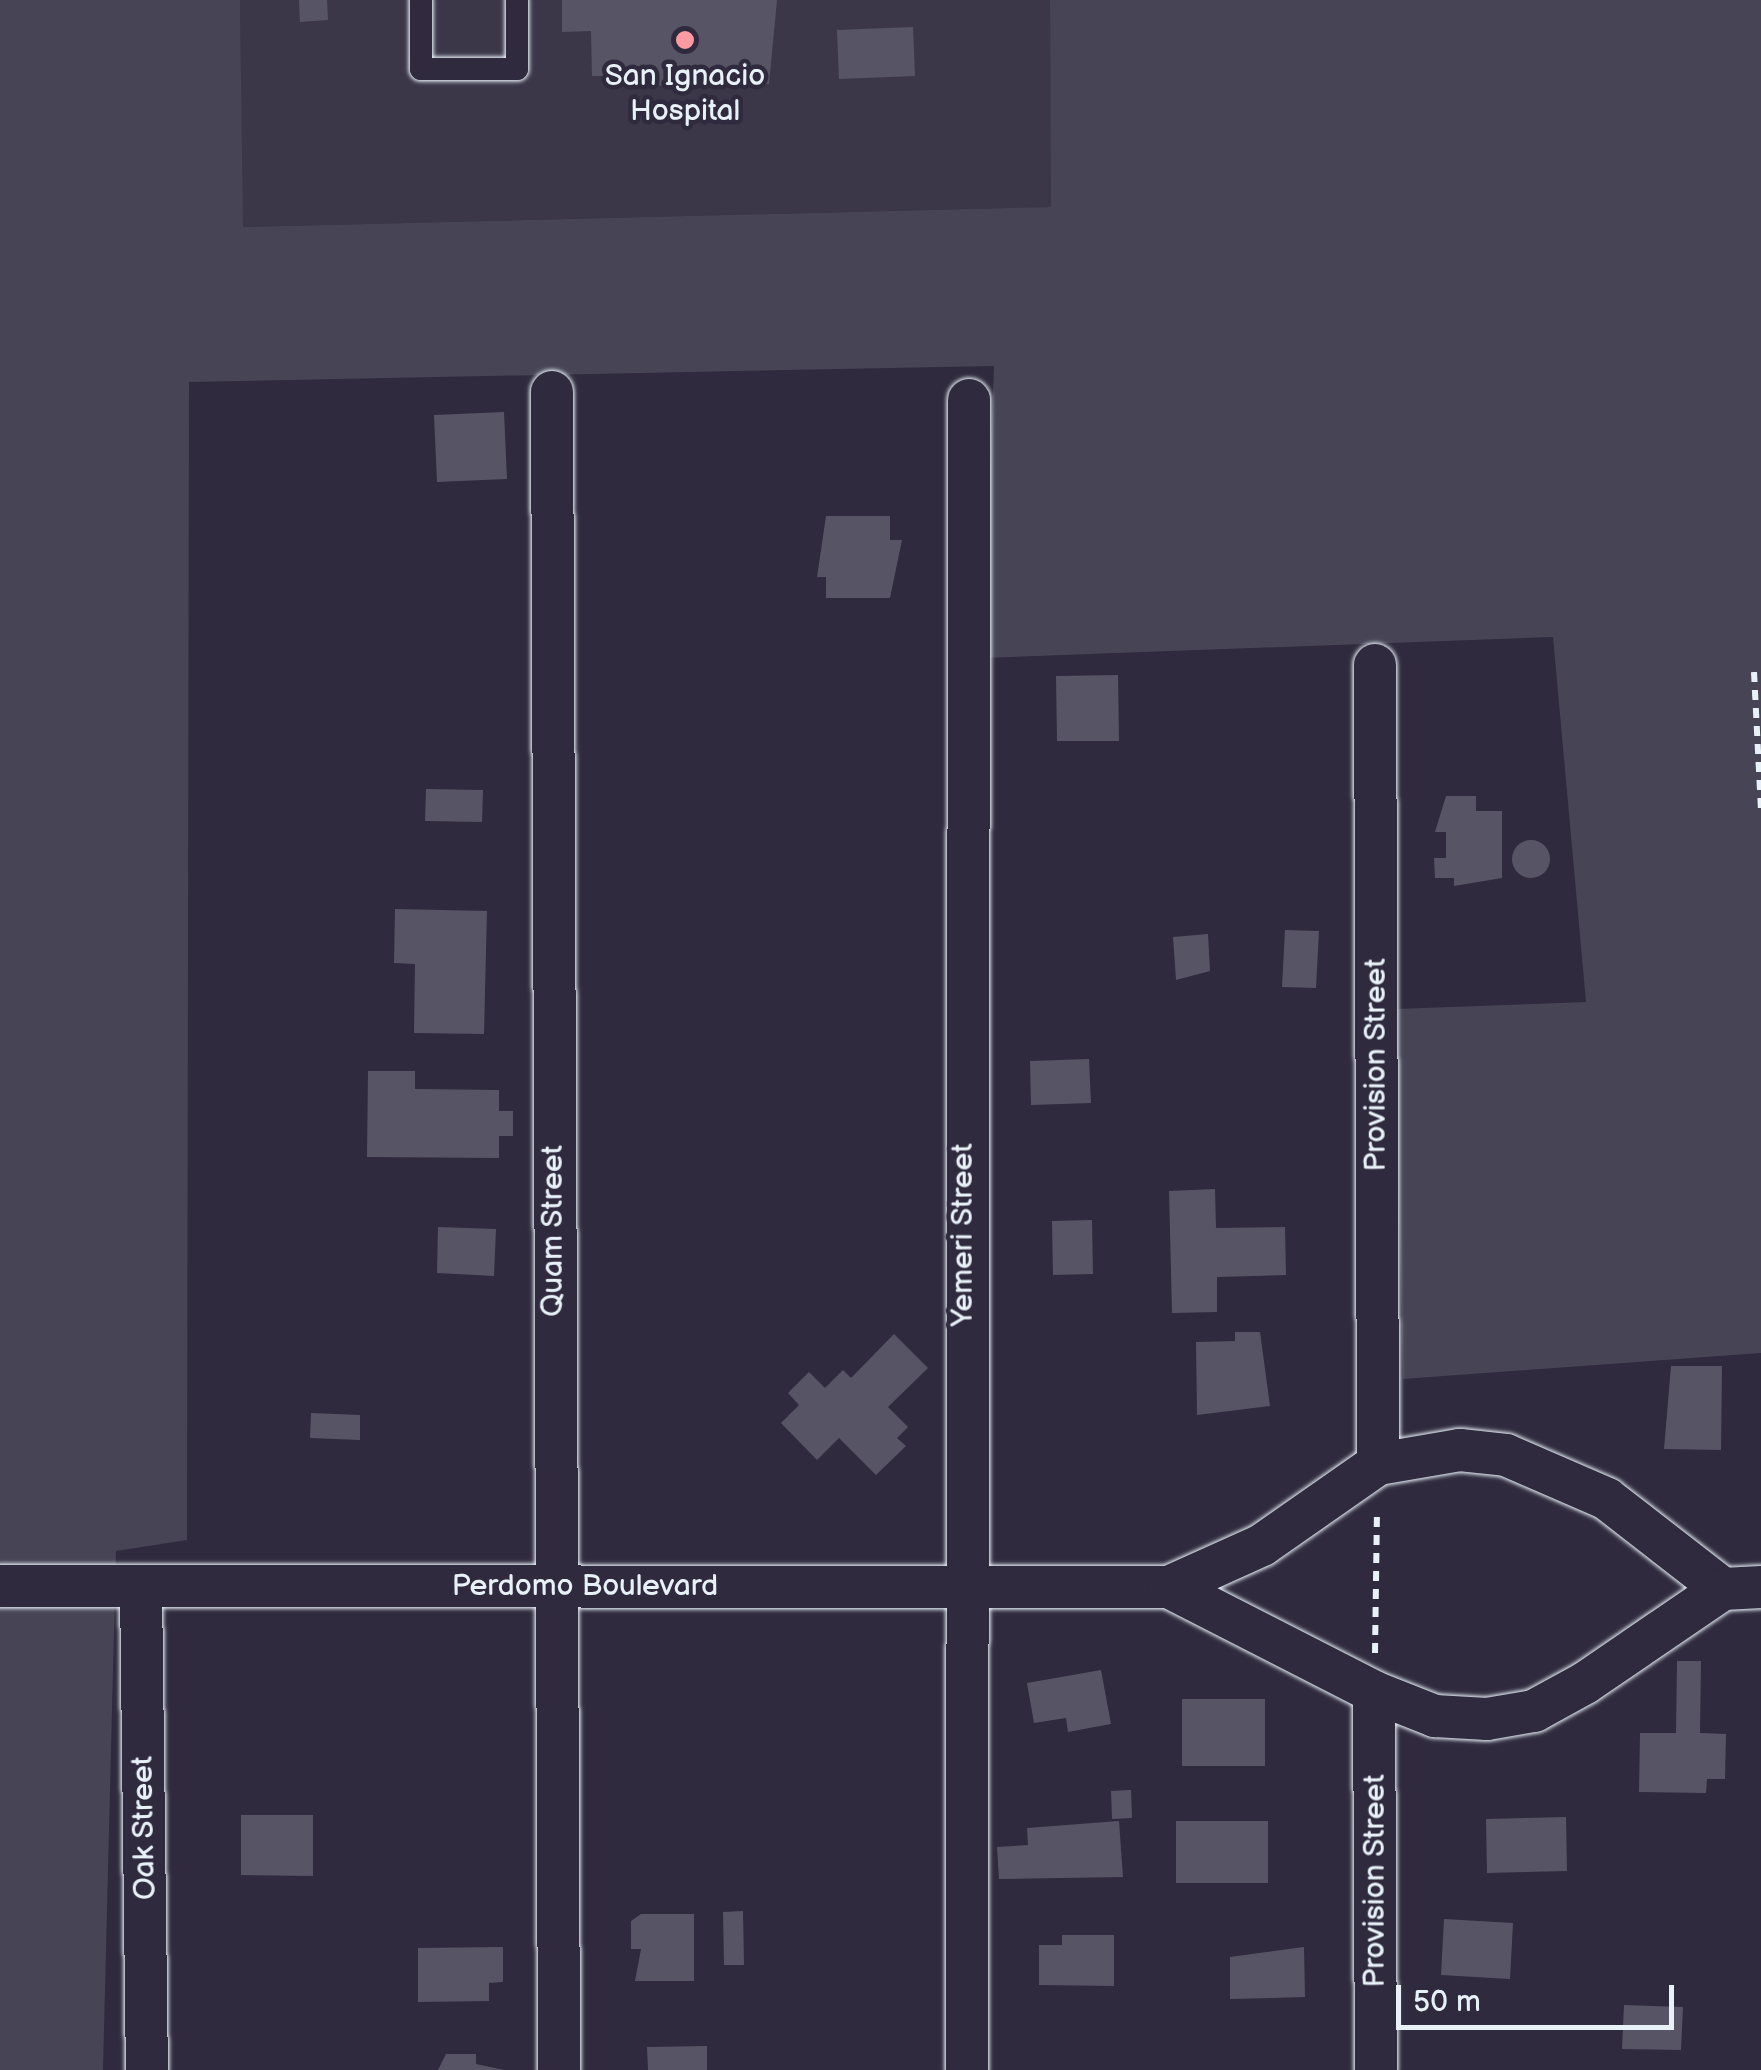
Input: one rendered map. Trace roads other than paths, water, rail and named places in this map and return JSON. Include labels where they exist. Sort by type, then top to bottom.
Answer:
[{"type":"street","name":"Quam Street","points":[[552,392],[553,1586],[559,2070]]},
{"type":"street","name":"Yemeri Street","points":[[967,2070],[961,1586],[969,400]]},
{"type":"street","name":"Provision Street","points":[[1375,665],[1378,1464]]},
{"type":"street","name":"Perdomo Boulevard","points":[[0,1586],[1170,1586],[1262,1544],[1378,1464],[1460,1450],[1554,1471],[1742,1588],[1534,1711],[1435,1716],[1374,1692],[1170,1586]]},
{"type":"street","name":"Oak Street","points":[[141,1586],[147,2070]]},
{"type":"street","name":"Provision Street","points":[[1374,1692],[1376,2070]]},
{"type":"lane","points":[[421,0],[420,69],[517,69],[517,0]]},
{"type":"place","name":"San Ignacio Hospital","points":[[685,40]]}]
